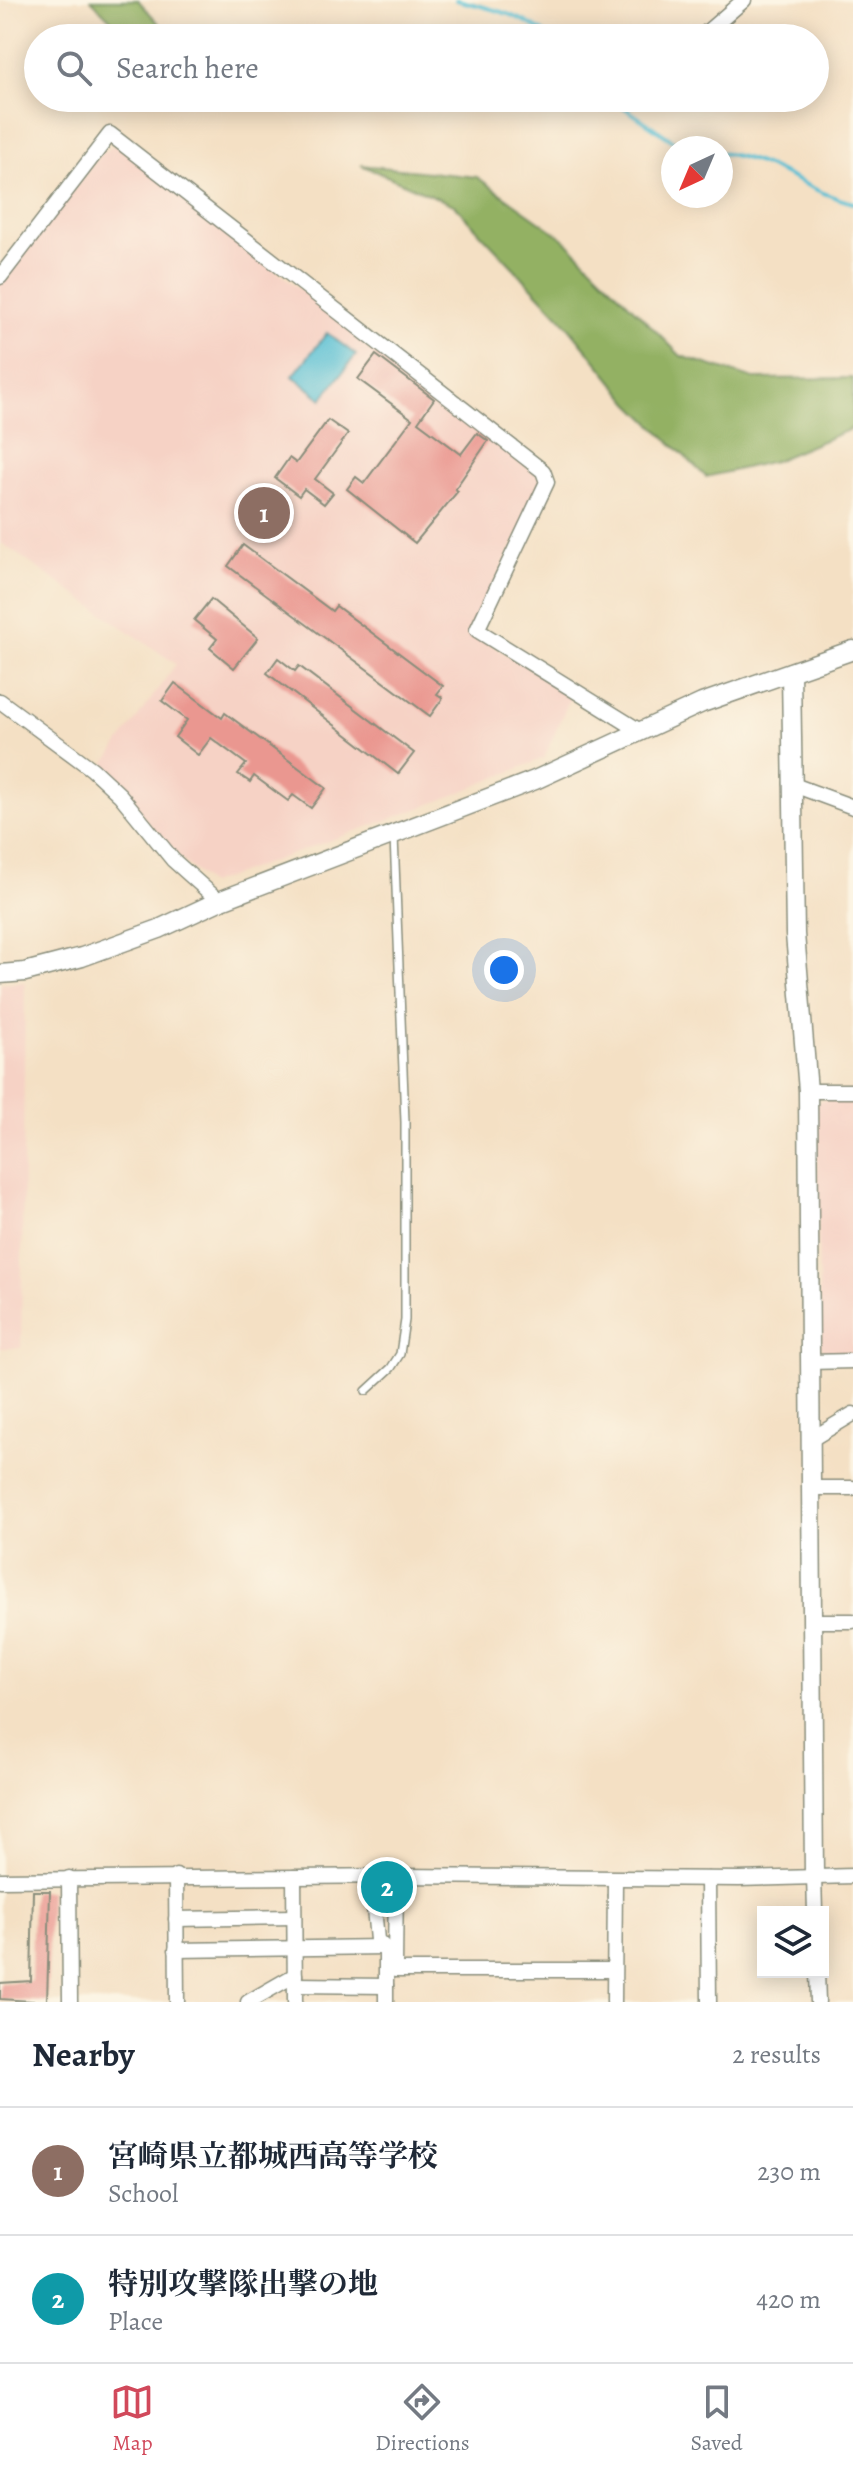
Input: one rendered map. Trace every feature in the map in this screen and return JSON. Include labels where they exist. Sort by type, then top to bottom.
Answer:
[{"type":"street","points":[[716,24],[744,0]]},
{"type":"street","points":[[0,277],[110,134],[543,471],[547,482],[477,630],[640,731]]},
{"type":"street","points":[[0,974],[25,972],[82,957],[535,780],[702,703],[853,650]]},
{"type":"street","points":[[791,672],[795,934],[808,1091],[815,1906]]},
{"type":"street","points":[[0,701],[92,769],[120,795],[173,860],[219,901]]},
{"type":"street","points":[[791,784],[853,807]]},
{"type":"street","points":[[808,1091],[853,1091]]},
{"type":"street","points":[[809,1362],[853,1361]]},
{"type":"street","points":[[810,1440],[853,1414]]},
{"type":"street","points":[[810,1488],[853,1488]]},
{"type":"street","points":[[811,1621],[853,1621]]},
{"type":"street","points":[[0,1880],[176,1876],[615,1880],[853,1876]]},
{"type":"street","points":[[176,1876],[177,2002]]},
{"type":"street","points":[[371,1876],[377,1940],[384,1947],[386,2002]]},
{"type":"street","points":[[395,2002],[396,1876]]},
{"type":"street","points":[[294,1877],[295,2002]]},
{"type":"street","points":[[69,1878],[70,2002]]},
{"type":"street","points":[[708,1879],[709,2002]]},
{"type":"street","points":[[614,2002],[615,1880]]},
{"type":"street","points":[[176,1919],[294,1917]]},
{"type":"street","points":[[176,1950],[384,1947]]},
{"type":"street","points":[[395,1970],[613,1970]]},
{"type":"street","points":[[817,1978],[818,2002]]},
{"type":"street","points":[[248,2002],[295,1980],[386,1986]]},
{"type":"lane","points":[[366,1391],[391,1368],[400,1354],[405,1320],[405,1122],[393,834]]},
{"type":"shaded area","points":[[115,145],[541,477],[542,485],[470,632],[572,694],[544,758],[434,803],[209,884],[178,856],[101,769],[176,664],[0,542],[0,285],[101,154]]},
{"type":"shaded area","points":[[25,982],[21,1348],[0,1348],[0,984]]},
{"type":"shaded area","points":[[853,1099],[853,1354],[831,1355],[820,1344],[816,1102]]},
{"type":"green space","points":[[91,0],[138,0],[159,24],[115,24]]},
{"type":"green space","points":[[361,165],[477,177],[563,238],[681,356],[754,379],[853,378],[853,428],[774,461],[706,477],[630,403],[563,320],[454,205]]},
{"type":"water","points":[[327,333],[356,355],[322,399],[293,376]]},
{"type":"building","points":[[376,355],[434,399],[418,422],[461,454],[477,433],[488,441],[455,489],[458,491],[415,543],[347,489],[356,477],[364,483],[412,419],[358,379]]},
{"type":"building","points":[[328,420],[348,434],[315,479],[333,493],[324,504],[304,489],[299,496],[275,478],[289,458],[296,463]]},
{"type":"building","points":[[243,545],[332,611],[336,606],[443,686],[437,694],[443,698],[430,716],[228,566]]},
{"type":"building","points":[[211,599],[258,638],[234,668],[210,648],[217,639],[194,620]]},
{"type":"building","points":[[278,658],[295,671],[299,666],[414,753],[398,774],[267,673]]},
{"type":"building","points":[[175,683],[222,718],[225,713],[326,788],[311,808],[293,795],[288,801],[254,776],[250,782],[238,774],[246,764],[211,738],[198,755],[175,737],[187,720],[162,701]]},
{"type":"building","points":[[33,1891],[50,1891],[47,2002],[0,1999],[0,1983],[31,1981]]},
{"type":"waterway","points":[[456,0],[493,9],[531,24]]},
{"type":"waterway","points":[[631,112],[666,136]]},
{"type":"waterway","points":[[733,156],[758,162],[819,191],[853,203]]},
{"type":"place","name":"宮崎県立都城西高等学校","points":[[264,513]]},
{"type":"place","name":"特別攻撃隊出撃の地","points":[[387,1887]]}]
